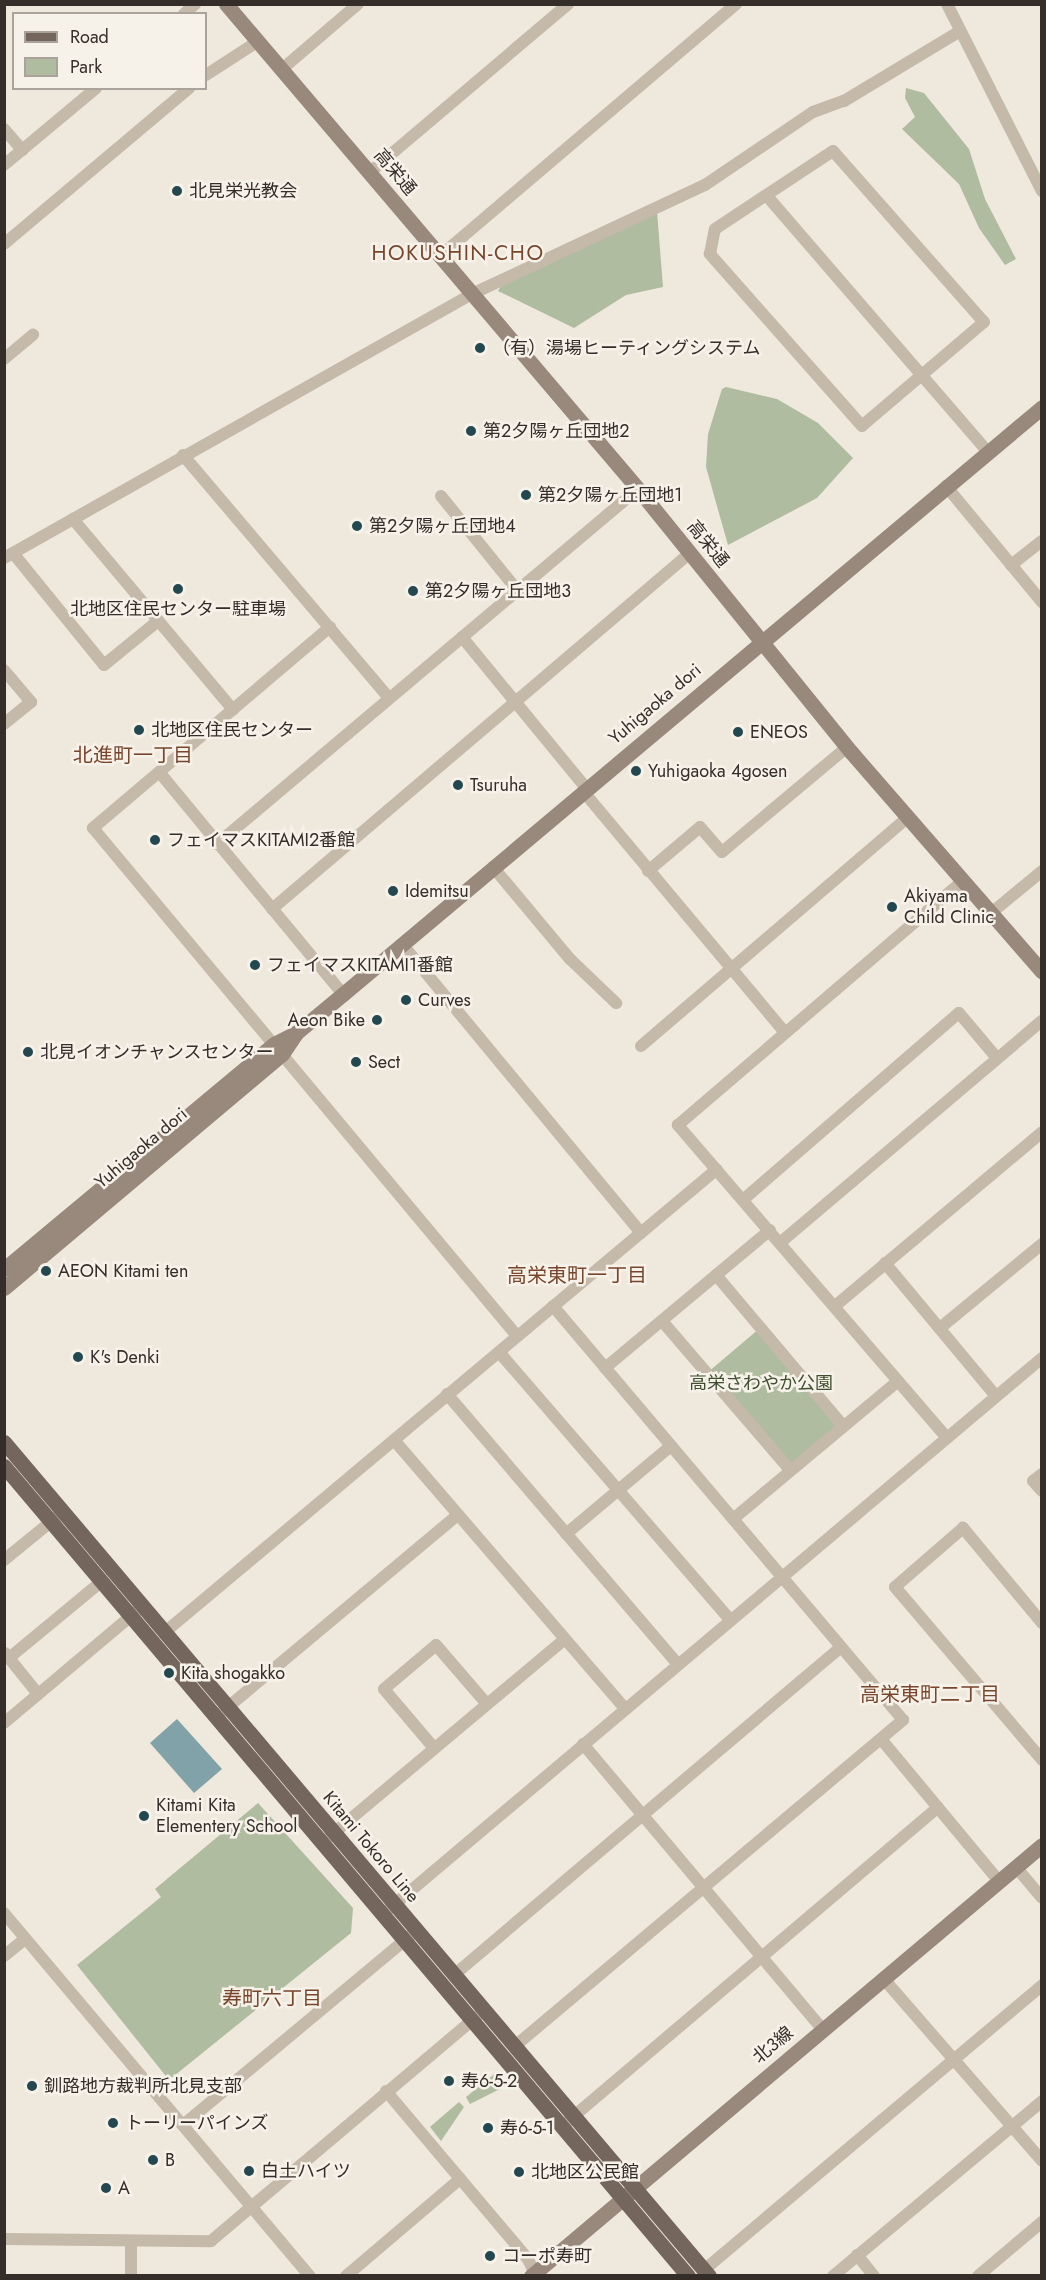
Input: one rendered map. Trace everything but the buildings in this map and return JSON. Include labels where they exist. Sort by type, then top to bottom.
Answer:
[{"type":"main road","name":"Kitami Tokoro Line","points":[[4,1442],[8,1462],[58,1516],[567,2122],[634,2189],[706,2273]]},
{"type":"main road","name":"Kitami Tokoro Line","points":[[58,1516],[102,1581],[165,1632],[222,1712]]},
{"type":"main road","name":"Kitami Tokoro Line","points":[[411,1935],[454,1975],[478,2015],[515,2046],[622,2199],[688,2276]]},
{"type":"street","name":"高栄通","points":[[226,4],[638,489],[847,747],[1041,972]]},
{"type":"street","points":[[281,70],[358,4]]},
{"type":"street","points":[[370,172],[568,4]]},
{"type":"street","points":[[440,256],[736,4]]},
{"type":"street","points":[[947,4],[1041,191]]},
{"type":"street","points":[[158,621],[104,664],[9,555],[472,294],[705,185],[813,112],[844,101],[960,31]]},
{"type":"street","points":[[207,74],[257,42]]},
{"type":"street","points":[[4,165],[94,90]]},
{"type":"street","points":[[4,244],[187,90]]},
{"type":"street","points":[[4,129],[22,150]]},
{"type":"street","points":[[834,151],[984,322],[922,376],[862,426],[710,254],[715,229],[834,151]]},
{"type":"street","points":[[767,196],[987,451]]},
{"type":"street","points":[[4,358],[33,335]]},
{"type":"street","name":"Yuhigaoka dori","points":[[4,1288],[296,1033],[1041,407]]},
{"type":"street","points":[[183,455],[389,698]]},
{"type":"street","points":[[946,486],[1041,602]]},
{"type":"street","points":[[217,844],[638,489]]},
{"type":"street","points":[[441,496],[518,591]]},
{"type":"street","points":[[73,519],[233,710]]},
{"type":"street","points":[[1011,566],[1041,541]]},
{"type":"street","points":[[272,909],[690,553]]},
{"type":"street","points":[[330,627],[93,828],[517,1336]]},
{"type":"street","points":[[462,637],[648,871],[784,1031]]},
{"type":"street","points":[[4,670],[31,702],[4,724]]},
{"type":"street","points":[[648,871],[700,826],[722,852],[847,747]]},
{"type":"street","points":[[160,772],[217,844],[343,994]]},
{"type":"street","points":[[641,1046],[907,818]]},
{"type":"street","points":[[493,867],[570,959],[616,1003]]},
{"type":"street","points":[[990,914],[1041,871]]},
{"type":"street","points":[[947,1438],[781,1242],[678,1125],[784,1031],[962,882]]},
{"type":"street","points":[[402,944],[641,1233]]},
{"type":"street","points":[[744,1199],[959,1013],[996,1057]]},
{"type":"street","points":[[781,1242],[1041,1021]]},
{"type":"street","name":"Yuhigaoka dori","points":[[4,1269],[278,1049]]},
{"type":"street","points":[[835,1306],[1041,1132]]},
{"type":"street","points":[[165,1632],[717,1169]]},
{"type":"street","points":[[605,1368],[770,1230]]},
{"type":"street","points":[[940,1328],[1041,1244]]},
{"type":"street","points":[[885,1263],[996,1396]]},
{"type":"street","points":[[716,1275],[843,1426]]},
{"type":"street","points":[[515,2046],[903,1720],[553,1306]]},
{"type":"street","points":[[662,1320],[790,1470]]},
{"type":"street","points":[[499,1352],[730,1620]]},
{"type":"street","points":[[389,1909],[1041,1358]]},
{"type":"street","points":[[733,1519],[898,1381]]},
{"type":"street","points":[[447,1394],[678,1664]]},
{"type":"street","points":[[394,1440],[625,1709]]},
{"type":"street","points":[[566,1534],[618,1488],[671,1446]]},
{"type":"street","points":[[1041,1474],[1033,1481],[1041,1491]]},
{"type":"street","points":[[222,1712],[458,1515]]},
{"type":"street","points":[[4,1560],[58,1516]]},
{"type":"street","points":[[1041,1623],[963,1528],[896,1587],[1041,1760]]},
{"type":"street","points":[[38,1694],[7,1655],[102,1581]]},
{"type":"street","points":[[4,1723],[138,1611]]},
{"type":"street","points":[[328,1837],[565,1639]]},
{"type":"street","points":[[434,1748],[384,1689],[427,1652],[436,1645],[487,1704]]},
{"type":"street","points":[[454,1975],[841,1647]]},
{"type":"street","points":[[881,1739],[999,1881]]},
{"type":"street","points":[[583,1744],[822,2029]]},
{"type":"street","points":[[567,2122],[938,1807]]},
{"type":"street","name":"北3線","points":[[534,2275],[1041,1845]]},
{"type":"street","points":[[1016,1867],[1041,1898]]},
{"type":"street","points":[[4,1913],[310,2276]]},
{"type":"street","points":[[183,2125],[411,1935]]},
{"type":"street","points":[[4,1956],[25,1938]]},
{"type":"street","points":[[883,1978],[1041,2161]]},
{"type":"street","points":[[706,2273],[952,2059],[1041,1985]]},
{"type":"street","points":[[4,2240],[211,2241],[478,2015]]},
{"type":"street","points":[[386,2091],[528,2259],[534,2275]]},
{"type":"street","points":[[832,2276],[1041,2101]]},
{"type":"street","points":[[346,2276],[460,2179]]},
{"type":"street","points":[[978,2276],[1041,2222]]},
{"type":"street","points":[[131,2242],[131,2276]]},
{"type":"street","points":[[857,2255],[874,2276]]},
{"type":"green space","points":[[906,88],[924,93],[969,149],[985,199],[1016,259],[1005,265],[979,228],[959,184],[902,129],[915,117],[905,98]]},
{"type":"green space","points":[[657,211],[663,287],[626,295],[574,328],[498,291],[503,283]]},
{"type":"green space","points":[[726,387],[777,399],[818,423],[853,458],[817,498],[728,545],[706,467],[708,434],[722,389]]},
{"type":"green space","name":"高栄さわやか公園","points":[[760,1328],[843,1426],[790,1470],[707,1373]]},
{"type":"green space","points":[[258,1803],[353,1908],[351,1933],[169,2080],[77,1965],[161,1897],[155,1889]]},
{"type":"green space","points":[[497,2072],[508,2085],[470,2104],[466,2097]]},
{"type":"green space","points":[[459,2102],[464,2107],[441,2141],[430,2127]]},
{"type":"water","points":[[177,1719],[222,1769],[194,1793],[150,1743]]},
{"type":"place","name":"北見栄光教会","points":[[177,191]]},
{"type":"place","name":"（有）湯場ヒーティングシステム","points":[[480,348]]},
{"type":"place","name":"第2夕陽ヶ丘団地2","points":[[471,431]]},
{"type":"place","name":"第2夕陽ヶ丘団地1","points":[[526,495]]},
{"type":"place","name":"第2夕陽ヶ丘団地4","points":[[357,526]]},
{"type":"place","name":"北地区住民センター駐車場","points":[[178,589]]},
{"type":"place","name":"第2夕陽ヶ丘団地3","points":[[413,591]]},
{"type":"place","name":"北地区住民センター","points":[[139,730]]},
{"type":"place","name":"ENEOS","points":[[738,732]]},
{"type":"place","name":"Yuhigaoka 4gosen","points":[[636,771]]},
{"type":"place","name":"Tsuruha","points":[[458,785]]},
{"type":"place","name":"フェイマスKITAMI2番館","points":[[155,840]]},
{"type":"place","name":"Idemitsu","points":[[393,891]]},
{"type":"place","name":"Akiyama Child Clinic","points":[[892,907]]},
{"type":"place","name":"フェイマスKITAMI1番館","points":[[255,965]]},
{"type":"place","name":"Curves","points":[[406,1000]]},
{"type":"place","name":"Aeon Bike","points":[[377,1020]]},
{"type":"place","name":"北見イオンチャンスセンター","points":[[28,1052]]},
{"type":"place","name":"Sect","points":[[356,1062]]},
{"type":"place","name":"AEON Kitami ten","points":[[46,1271]]},
{"type":"place","name":"K's Denki","points":[[78,1357]]},
{"type":"place","name":"Kita shogakko","points":[[169,1673]]},
{"type":"place","name":"Kitami Kita Elementery School","points":[[144,1816]]},
{"type":"place","name":"寿6-5-2","points":[[449,2081]]},
{"type":"place","name":"釧路地方裁判所北見支部","points":[[32,2086]]},
{"type":"place","name":"トーリーパインズ","points":[[113,2123]]},
{"type":"place","name":"寿6-5-1","points":[[488,2128]]},
{"type":"place","name":"B","points":[[153,2160]]},
{"type":"place","name":"白土ハイツ","points":[[249,2171]]},
{"type":"place","name":"北地区公民館","points":[[519,2172]]},
{"type":"place","name":"A","points":[[106,2188]]},
{"type":"place","name":"コーポ寿町","points":[[490,2256]]},
{"type":"district","name":"HOKUSHIN-CHO","points":[[458,253]]},
{"type":"district","name":"北進町一丁目","points":[[133,755]]},
{"type":"district","name":"高栄東町一丁目","points":[[577,1275]]},
{"type":"district","name":"高栄東町二丁目","points":[[930,1694]]},
{"type":"district","name":"寿町六丁目","points":[[272,1998]]}]
